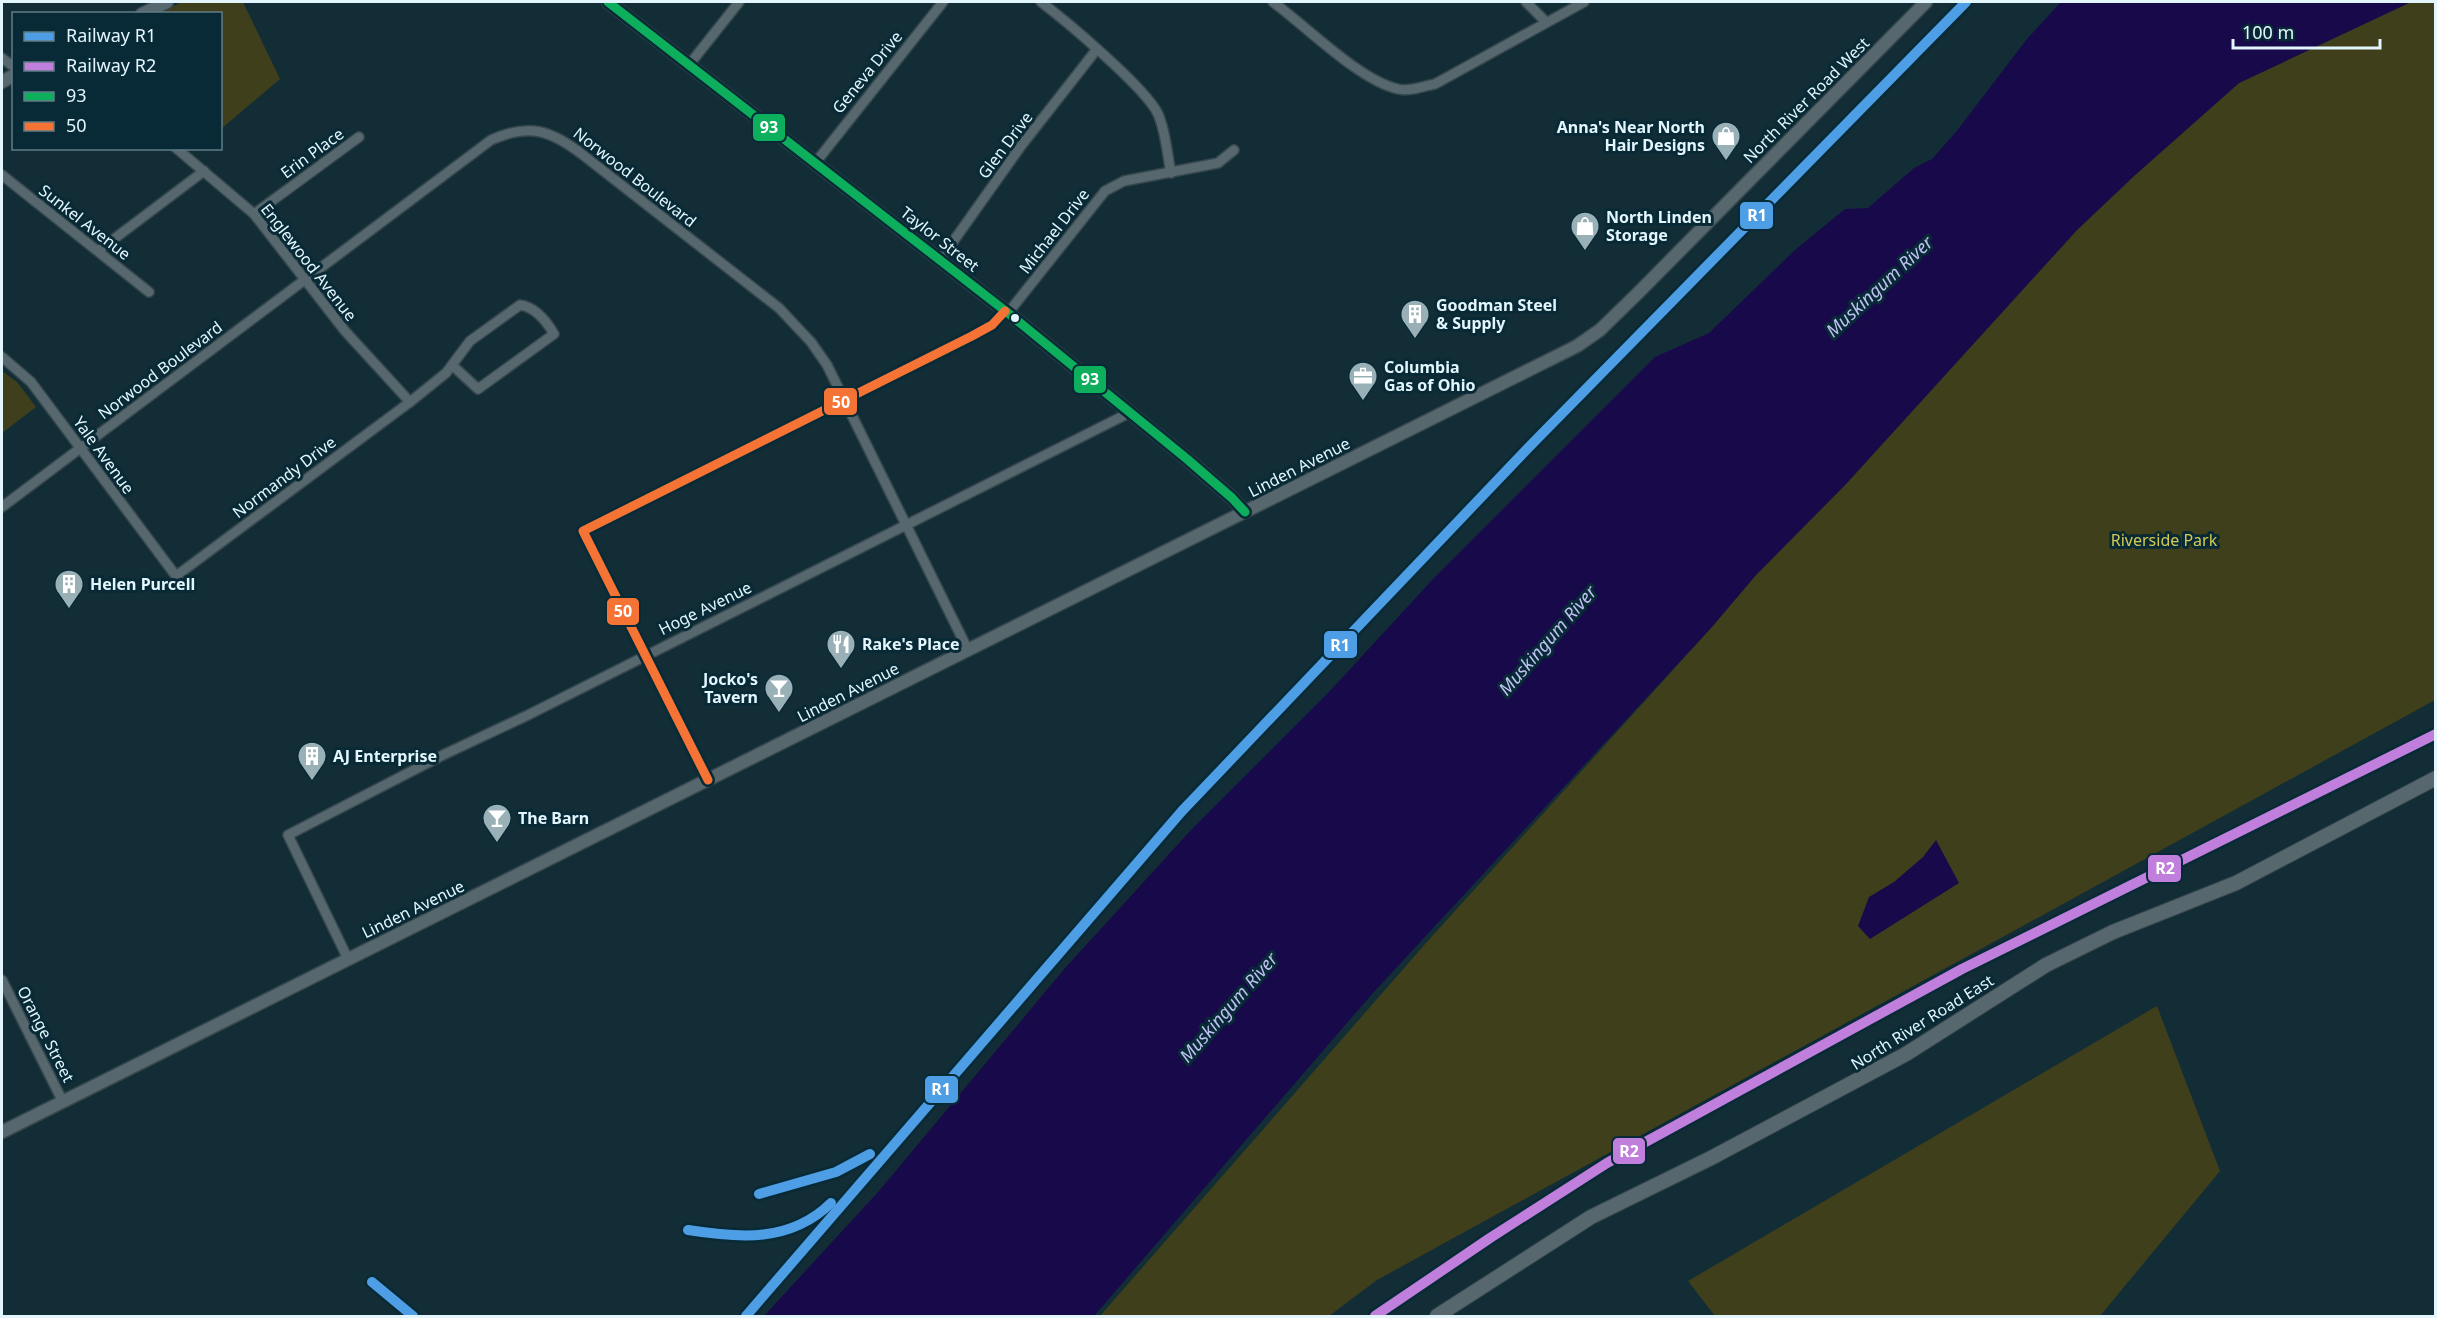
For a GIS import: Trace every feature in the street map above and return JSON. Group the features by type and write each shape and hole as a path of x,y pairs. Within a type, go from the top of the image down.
{"main road":[{"name":"North River Road East","path":"1437,1317 1572,1228 1906,1054 2008,988 2062,957 2113,932 2236,883 2436,777"}],"street":[{"path":"146,12 167,2"},
{"name":"Taylor Street","path":"608,2 816,162 1131,412 1232,498 1245,512"},
{"path":"689,65 739,2"},
{"name":"Geneva Drive","path":"816,162 943,2"},
{"path":"1041,2 1097,49 1155,109 1165,138 1171,173"},
{"path":"1273,2 1368,76 1400,90 1435,84 1545,21 1584,2"},
{"path":"1526,2 1545,21"},
{"name":"North River Road West","path":"1709,220 1926,2"},
{"name":"Glen Drive","path":"940,260 1021,146 1097,49"},
{"name":"Norwood Boulevard","path":"2,507 491,140 520,130 535,130 562,139 785,313 827,364 968,650"},
{"name":"Erin Place","path":"254,214 359,137"},
{"name":"Englewood Avenue","path":"178,150 254,214 345,331 410,402"},
{"name":"Michael Drive","path":"644,655 583,531 846,401 992,325 1006,312 1105,191 1124,181 1218,163 1234,150"},
{"path":"98,251 204,171"},
{"name":"Sunkel Avenue","path":"2,175 149,292"},
{"name":"Linden Avenue","path":"2,1132 1588,339 1709,220"},
{"name":"Normandy Drive","path":"176,576 446,374 452,365 470,341 520,305 528,306 548,324 554,334 478,389 452,365"},
{"name":"Yale Avenue","path":"2,357 31,382 176,576"},
{"name":"Hoge Avenue","path":"348,959 288,836 1131,412"},
{"path":"644,655 708,780"},
{"name":"Orange Street","path":"2,980 63,1102"}],"green space":[{"path":"182,2 243,2 280,79 222,128 222,12 161,12"},
{"name":"Riverside Park","path":"2411,2 2435,2 2435,700 1377,1280 1329,1316 1100,1316 1426,943 1711,628 1756,575 1846,484 2077,230 2239,83"},
{"path":"2,371 17,382 36,407 2,433"},
{"path":"2157,1006 2220,1171 2100,1316 1715,1316 1688,1281"}],"water":[{"name":"Muskingum River","path":"2061,2 2411,2 2239,83 2077,230 1846,484 1756,575 1711,628 1372,994 1094,1316 764,1316 879,1191 1066,967 1192,829 1329,692 1433,579 1655,357 1709,333 1795,250 1845,209 1868,208 1914,168 1932,159 1956,132 2027,39"},
{"path":"1936,840 1959,883 1870,939 1858,926 1869,897 1894,882 1923,857"}],"rail line":[{"name":"R1","path":"746,1316 1182,811 1529,447 1966,2"},
{"name":"R2","path":"1375,1316 1490,1238 1607,1163 1962,969 2436,734"},
{"name":"R1","path":"759,1194 836,1172 870,1154"},
{"name":"R1","path":"688,1230 745,1236 781,1231 799,1225 831,1203"},
{"name":"R1","path":"372,1282 413,1316"}],"transit line":[{"name":"93","path":"608,2 1008,313 1187,459 1245,512"},
{"name":"50","path":"708,780 583,531 972,336 992,325 1005,311"}],"place":[{"name":"Anna's Near North Hair Designs","path":"1726,162"},
{"name":"North Linden Storage","path":"1585,252"},
{"name":"Goodman Steel & Supply","path":"1415,340"},
{"name":"Columbia Gas of Ohio","path":"1363,402"},
{"name":"Helen Purcell","path":"69,610"},
{"name":"Rake's Place","path":"841,670"},
{"name":"Jocko's Tavern","path":"779,714"},
{"name":"AJ Enterprise","path":"312,782"},
{"name":"The Barn","path":"497,844"}]}
